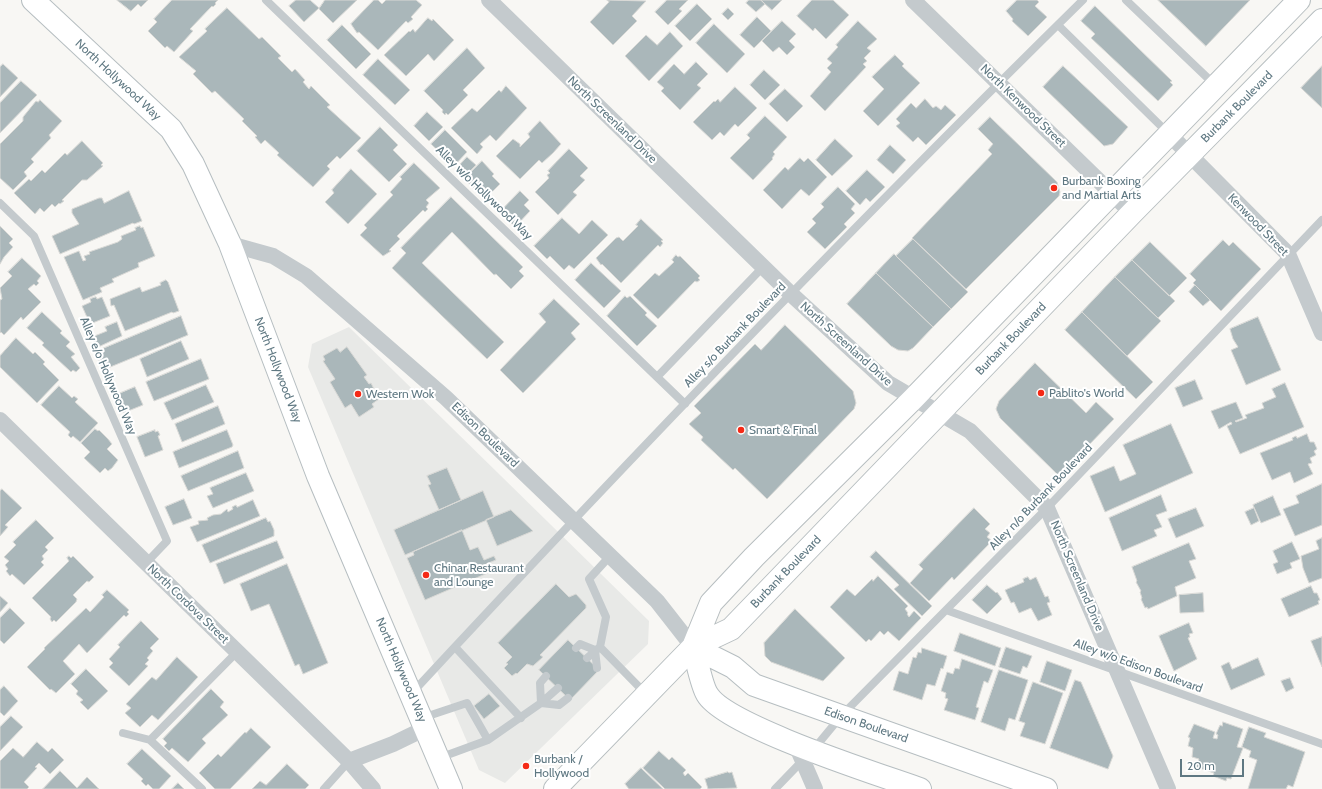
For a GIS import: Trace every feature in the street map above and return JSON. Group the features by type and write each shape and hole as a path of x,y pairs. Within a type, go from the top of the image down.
{"main road":[{"name":"North Hollywood Way","path":"33,0 171,129 193,164 230,244 318,476 412,694 450,789"},
{"name":"Burbank Boulevard","path":"693,647 711,603 754,557 914,398 1299,0"},
{"name":"Burbank Boulevard","path":"555,789 693,647 731,629 1132,213 1322,20"},
{"name":"Edison Boulevard","path":"693,647 733,667 754,685 842,715 1046,789"},
{"name":"Edison Boulevard","path":"693,647 707,695 728,713 804,752 920,789"}],"street":[{"name":"North Screenland Drive","path":"489,0 791,294 880,376 970,431 1047,508 1168,789"},
{"name":"North Kenwood Street","path":"913,0 1132,213"},
{"name":"Kenwood Street","path":"1169,134 1288,254 1322,333"},
{"name":"Edison Boulevard","path":"230,244 273,256 306,276 446,398 667,611 693,647"},
{"name":"North Cordova Street","path":"0,420 349,761 373,789"},
{"path":"349,761 393,744 424,723"},
{"path":"804,752 815,789"}],"lane":[{"name":"Alley w/o Hollywood Way","path":"266,0 685,404"},
{"name":"Alley s/o Burbank Boulevard","path":"412,694 573,520 791,294 998,83 1084,0"},
{"path":"1126,0 1216,85"},
{"path":"1058,25 1169,134"},
{"name":"Alley e/o Hollywood Way","path":"0,203 34,236 167,541 146,563"},
{"name":"Alley n/o Burbank Boulevard","path":"775,789 804,752 1047,508 1322,220"},
{"path":"657,377 763,267"},
{"path":"597,668 598,649 606,617 589,579 610,556"},
{"name":"Alley w/o Edison Boulevard","path":"946,610 1119,673 1322,744"},
{"path":"576,648 580,644 598,649 647,695"},
{"path":"455,647 520,718"},
{"path":"587,658 598,649"},
{"path":"150,740 237,652"},
{"path":"541,703 540,683 546,676"},
{"path":"438,759 488,740 541,703 558,688"},
{"path":"541,703 559,705 568,698"},
{"path":"424,723 467,703 488,740"},
{"path":"122,733 150,740 202,789"},
{"path":"324,789 349,761"}],"shaded area":[{"path":"349,327 649,621 648,644 505,783 479,770 308,367 312,344"}],"building":[{"path":"117,0 148,0 141,7 138,4 131,11"},
{"path":"172,0 218,0 215,3 216,4 213,7 212,6 190,29 193,31 174,52 167,46 165,48 148,31 157,22 154,19"},
{"path":"296,0 310,0 319,8 304,22 289,6"},
{"path":"325,0 357,0 333,23 319,9"},
{"path":"374,0 378,0 382,4 386,0 416,0 422,5 411,17 413,19 408,23 406,21 378,50 359,32 357,33 351,24"},
{"path":"607,0 646,1 632,16 637,21 613,45 590,22 609,2"},
{"path":"667,0 688,0 679,9 682,11 668,25 655,12"},
{"path":"749,0 761,0 765,4 756,12 746,3"},
{"path":"761,0 782,0 772,10"},
{"path":"812,0 833,0 849,15 826,39 815,28 813,31 797,16"},
{"path":"1017,0 1037,0 1039,2 1035,6 1047,17 1028,36 1012,21 1013,19 1006,11"},
{"path":"1158,0 1250,0 1206,46"},
{"path":"697,4 712,19 690,41 675,26"},
{"path":"1095,6 1172,81 1170,82 1173,85 1158,101 1091,38 1095,34 1081,21"},
{"path":"227,8 259,39 262,37 281,56 278,58 292,72 295,69 305,80 303,82 309,89 311,86 330,105 327,107 361,138 340,159 337,156 327,166 330,169 313,187 277,155 279,153 265,140 261,144 255,137 257,136 242,121 244,119 215,91 212,93 193,74 196,71 179,57 207,31 205,29"},
{"path":"728,8 734,14 728,20 722,14"},
{"path":"757,17 771,31 754,48 740,35"},
{"path":"428,18 432,21 433,19 454,40 434,61 428,54 406,76 384,55 409,31 410,32 413,29 415,32"},
{"path":"782,21 796,34 789,41 795,47 787,55 779,47 773,52 762,41"},
{"path":"858,21 877,39 867,48 871,51 864,58 867,61 863,64 866,67 825,111 810,96 831,72 827,68 832,63 827,59 838,47 836,45"},
{"path":"714,24 745,54 727,73 696,43"},
{"path":"342,25 371,54 356,69 327,40"},
{"path":"670,32 683,46 649,81 625,56 646,35 657,45"},
{"path":"467,48 485,68 463,90 468,95 448,115 446,113 445,115 442,112 443,110 424,91"},
{"path":"895,55 904,64 902,66 920,83 878,126 863,111 884,89 872,77"},
{"path":"378,59 410,90 395,105 363,75"},
{"path":"696,62 708,74 697,85 701,88 680,110 661,91 664,88 657,82 674,64 684,74"},
{"path":"3,64 18,78 0,97 0,67"},
{"path":"1063,66 1128,127 1113,144 1104,146 1043,87"},
{"path":"1322,66 1322,108 1301,88"},
{"path":"764,70 780,85 765,100 750,85"},
{"path":"21,81 37,95 0,133 0,103"},
{"path":"506,86 527,108 496,141 490,135 480,144 483,147 477,154 451,128 472,108 477,112 499,90 501,92"},
{"path":"735,87 757,108 738,127 735,124 724,136 720,132 712,140 693,122 714,101 715,102 718,99 720,102"},
{"path":"785,89 803,106 787,122 769,104"},
{"path":"925,99 933,108 936,106 941,110 945,105 956,115 926,145 918,137 913,142 896,126 900,123 896,119 911,103 916,108"},
{"path":"40,100 62,121 49,135 51,138 31,159 34,162 24,172 27,176 13,190 0,178 0,144 23,121 23,117 36,101 38,102"},
{"path":"427,112 443,127 429,141 414,126"},
{"path":"765,116 787,137 773,152 775,154 772,158 773,159 753,180 730,158 750,138 747,135"},
{"path":"990,117 1057,182 1060,192 1059,196 966,289 912,238 992,154 988,150 993,144 978,129"},
{"path":"540,121 561,144 542,163 539,160 520,179 496,156 513,139 520,144 520,147 530,137 528,134"},
{"path":"380,127 398,145 393,150 407,164 389,182 357,151"},
{"path":"445,130 467,152 454,166 431,144"},
{"path":"835,139 853,156 832,176 816,160"},
{"path":"82,141 103,163 101,165 103,166 87,180 82,180 62,200 64,201 60,204 59,203 55,207 52,204 44,212 40,208 35,214 14,193 29,179 31,181 42,170 45,173 65,153 67,155"},
{"path":"890,145 906,160 893,174 877,160"},
{"path":"569,149 588,168 580,176 585,180 573,192 577,195 558,215 535,192 549,178 547,175 550,173 548,171"},
{"path":"467,157 476,165 465,176 457,168"},
{"path":"800,158 804,162 808,158 827,177 809,196 801,189 782,209 763,190 785,167 788,170"},
{"path":"482,161 494,174 492,176 500,184 485,199 464,179"},
{"path":"414,163 440,188 426,200 429,203 426,207 428,209 425,212 423,210 397,236 400,239 389,250 391,251 383,256 360,235 367,228 364,225 393,195 390,192 402,179 400,177"},
{"path":"351,169 377,194 348,224 325,202 334,193 332,190"},
{"path":"867,170 885,187 870,202 866,198 860,205 846,191"},
{"path":"838,187 855,204 851,209 855,213 844,224 847,227 825,249 807,232 816,223 812,219 824,207 821,204"},
{"path":"129,191 142,221 133,223 60,254 52,236 79,224 72,213 72,209 99,198 102,198 104,203"},
{"path":"520,191 529,200 524,205 530,211 515,227 500,212"},
{"path":"451,197 523,267 519,271 524,276 511,289 496,274 494,275 452,232 422,263 504,342 487,359 392,268 406,253 401,248"},
{"path":"562,218 579,234 592,220 608,235 574,269 569,265 564,270 550,256 547,259 534,246"},
{"path":"641,219 663,240 661,241 663,243 660,247 658,245 621,283 602,264 601,265 596,258 616,238 619,237 623,241 638,226 636,225"},
{"path":"0,226 13,239 9,243 13,247 0,264"},
{"path":"140,226 141,228 143,227 155,256 138,263 139,267 112,279 114,282 100,288 102,292 83,300 64,257 79,251 83,261 86,260 84,256 90,254 89,252 118,242 122,239 121,236 136,230 135,228"},
{"path":"913,239 968,292 951,309 896,256"},
{"path":"1223,240 1229,246 1233,242 1261,269 1221,311 1193,283 1196,280 1190,274"},
{"path":"1150,242 1187,278 1169,296 1132,260"},
{"path":"894,254 951,309 933,327 876,273"},
{"path":"676,255 678,257 680,256 700,276 698,278 700,280 697,282 695,281 658,319 633,295 655,273 659,276 674,262 672,260"},
{"path":"22,258 41,276 37,281 39,283 36,286 34,284 28,289 41,302 23,320 21,317 4,335 1,332 0,333 0,300 2,299 0,288 12,276 8,272"},
{"path":"1132,260 1175,301 1158,318 1115,277"},
{"path":"591,263 621,291 604,308 575,280"},
{"path":"876,273 933,327 913,348 908,351 898,350 891,346 847,304"},
{"path":"1115,277 1161,321 1127,356 1082,312"},
{"path":"166,280 179,311 172,312 125,331 114,305 111,306 110,299 140,287 142,292 161,285 160,283"},
{"path":"1195,285 1210,300 1203,306 1189,292"},
{"path":"625,296 627,298 630,296 647,313 645,315 657,326 637,346 607,316"},
{"path":"96,297 97,299 102,297 110,316 90,324 82,306 91,302 90,299"},
{"path":"554,299 580,324 571,333 576,339 523,393 500,370 546,322 539,314"},
{"path":"42,312 62,331 60,333 70,342 66,346 75,354 71,357 80,368 76,372 73,370 71,372 42,345 44,343 27,328"},
{"path":"1082,312 1153,382 1136,399 1065,330"},
{"path":"181,316 188,335 103,370 95,352"},
{"path":"1258,317 1281,370 1246,385 1231,350 1238,347 1233,339 1230,329"},
{"path":"117,322 122,336 96,348 92,337 107,331 105,327"},
{"path":"785,325 853,391 856,403 854,409 767,499 735,468 733,470 701,440 703,437 689,424 701,413 694,406 755,344 761,350"},
{"path":"16,338 33,354 35,352 45,362 43,364 59,380 37,403 0,367 0,356"},
{"path":"181,341 189,359 147,377 140,359"},
{"path":"347,347 367,375 364,377 369,384 371,383 379,399 372,404 374,407 359,417 351,404 345,408 330,382 335,379 323,361 325,360 323,356 337,348 340,352"},
{"path":"201,359 209,379 154,401 146,382"},
{"path":"1035,363 1086,413 1096,402 1114,419 1059,476 1000,418 996,409 999,401"},
{"path":"1195,380 1203,399 1183,407 1175,388"},
{"path":"1285,383 1304,427 1240,454 1227,426 1232,424 1231,422 1219,429 1211,411 1236,402 1243,418 1235,421 1236,422 1247,418 1245,415 1264,408 1262,403 1276,397 1272,389"},
{"path":"206,385 214,402 172,420 164,403"},
{"path":"59,386 72,398 74,396 78,399 75,402 98,423 80,442 73,436 71,438 68,435 70,432 41,405"},
{"path":"135,387 143,405 123,413 116,395"},
{"path":"218,406 225,424 182,442 175,424"},
{"path":"1171,424 1193,473 1105,512 1090,476 1114,466 1120,481 1136,474 1123,445"},
{"path":"95,429 98,431 99,430 112,444 107,449 118,460 108,471 105,468 100,473 84,458 90,452 81,443"},
{"path":"155,430 155,432 158,431 160,435 158,436 163,450 145,457 137,437"},
{"path":"227,430 233,445 232,447 179,468 173,452"},
{"path":"1307,434 1310,442 1314,442 1317,449 1314,451 1316,455 1310,458 1312,463 1308,464 1313,474 1294,483 1290,472 1272,480 1260,453 1293,440 1292,438 1296,436 1297,438"},
{"path":"238,451 244,468 188,491 181,476"},
{"path":"447,468 461,500 439,510 428,485 431,484 427,476"},
{"path":"246,473 254,491 213,508 207,496 213,494 210,488"},
{"path":"1322,484 1322,525 1295,536 1283,509 1299,503 1296,496"},
{"path":"2,489 22,508 5,525 8,527 0,536 0,491"},
{"path":"483,491 494,517 405,555 394,530"},
{"path":"1161,495 1167,511 1156,515 1162,527 1154,530 1157,536 1122,551 1109,518"},
{"path":"1273,496 1281,515 1261,523 1253,505"},
{"path":"184,499 192,518 173,525 165,507"},
{"path":"253,500 260,516 197,542 190,527 199,524 198,521 208,520 207,518 213,515 221,514 227,509 228,512 236,505 237,507"},
{"path":"974,508 990,524 985,529 990,533 987,537 992,541 954,580 952,577 929,601 910,583 923,569 919,565"},
{"path":"1196,508 1204,526 1176,538 1168,519"},
{"path":"1254,508 1259,521 1251,525 1245,512"},
{"path":"511,510 533,531 497,546 486,520"},
{"path":"266,518 268,522 270,521 274,530 274,536 210,563 202,545"},
{"path":"36,520 54,538 45,547 48,550 42,556 44,559 41,562 44,565 24,585 12,574 10,576 6,571 8,569 5,565 9,561 4,557 16,545 13,542"},
{"path":"462,530 470,550 478,547 484,560 494,556 496,560 486,564 490,572 425,600 407,558 414,555 413,552"},
{"path":"1322,538 1322,578 1309,583 1303,568 1301,556 1319,549 1316,541"},
{"path":"277,541 284,558 224,584 216,564"},
{"path":"1292,542 1300,559 1290,563 1292,568 1277,574 1273,564 1278,562 1273,551"},
{"path":"1189,543 1196,559 1189,561 1196,578 1175,587 1177,596 1148,609 1147,607 1145,608 1141,599 1141,591 1136,582 1137,581 1132,567"},
{"path":"876,551 932,606 922,616 894,589 899,585 870,557"},
{"path":"69,556 71,558 73,556 94,577 89,582 87,581 73,595 77,599 76,602 56,622 54,620 52,622 50,619 51,617 32,598 69,561 67,558"},
{"path":"287,564 328,663 303,674 299,664 295,666 269,604 251,611 240,584"},
{"path":"878,576 908,606 905,609 909,617 914,611 921,618 899,641 888,631 884,635 880,631 871,641 869,639 866,642 830,607 847,589 855,596 872,579 873,581"},
{"path":"1028,577 1030,580 1036,577 1045,597 1048,596 1050,602 1047,603 1052,615 1038,621 1031,608 1019,613 1014,602 1011,603 1005,590 1024,582 1023,579"},
{"path":"556,584 569,597 576,594 586,605 586,608 540,655 543,657 533,666 527,664 517,674 516,673 512,676 504,668 508,664 506,663 512,657 498,643"},
{"path":"987,585 996,593 997,592 1002,599 987,614 972,600"},
{"path":"1311,586 1314,593 1317,593 1320,600 1318,601 1319,604 1289,617 1281,599"},
{"path":"107,590 129,610 127,612 129,614 126,617 124,615 87,653 79,644 63,661 75,674 56,693 51,689 50,690 27,667 45,649 44,648 86,608 90,612 104,597 102,595"},
{"path":"1203,593 1204,612 1180,613 1179,595"},
{"path":"0,596 8,603 0,612"},
{"path":"10,608 25,623 4,644 0,640 0,618"},
{"path":"795,609 845,658 823,681 771,662 765,656 764,643"},
{"path":"141,621 159,639 150,648 153,651 147,658 149,660 145,664 148,666 129,686 109,667 113,663 109,659 120,647 118,645"},
{"path":"1189,623 1193,633 1189,634 1190,637 1188,638 1197,659 1174,671 1159,636"},
{"path":"960,633 1001,648 995,666 954,651"},
{"path":"1322,637 1322,667 1311,641"},
{"path":"568,640 599,670 570,700 539,670"},
{"path":"1006,647 1032,656 1027,668 1023,666 1020,674 999,667"},
{"path":"922,648 947,656 935,686 927,684 922,700 893,690 899,671 908,674 913,657 916,658 918,652 921,653"},
{"path":"177,657 198,677 158,720 152,715 140,727 125,713 131,708 126,704 152,677 156,680"},
{"path":"1258,658 1265,675 1231,690 1221,666 1229,662 1232,669"},
{"path":"962,659 993,670 988,683 984,681 976,707 979,708 975,720 944,710 948,699 945,698 946,693 941,691 947,672 953,674 955,668 959,669"},
{"path":"1047,661 1072,670 1065,691 1040,682"},
{"path":"86,669 108,691 88,710 80,702 83,700 76,694 78,691 71,684"},
{"path":"999,670 1028,680 1015,720 1009,718 1005,731 981,722"},
{"path":"1290,678 1294,688 1286,692 1281,681"},
{"path":"1075,680 1081,682 1113,756 1108,769 1050,748"},
{"path":"1033,682 1063,693 1045,744 1020,736 1025,723 1019,721"},
{"path":"4,686 18,701 4,716 0,712 0,690"},
{"path":"211,689 224,702 220,707 228,715 202,739 206,743 188,762 172,748 169,751 164,746 167,743 163,739"},
{"path":"489,694 500,706 484,719 474,706"},
{"path":"11,716 23,727 0,751 0,727"},
{"path":"1223,722 1243,729 1237,747 1243,748 1231,779 1227,778 1226,781 1213,776 1214,773 1196,767 1199,759 1192,757 1193,748 1188,746 1190,738 1188,737 1194,724 1215,732 1213,738 1217,739 1218,735 1216,734"},
{"path":"1249,727 1266,733 1264,737 1305,752 1293,787 1288,785 1286,789 1248,789 1257,760 1249,757 1251,751 1242,747"},
{"path":"251,728 271,747 230,789 215,789 199,773 218,754 221,757 245,732 246,733"},
{"path":"37,742 48,752 52,748 64,760 50,774 39,763 35,767 37,768 24,782 29,787 27,789 0,789 0,761 13,748 23,757"},
{"path":"142,749 171,776 159,789 153,789 148,784 146,786 141,781 143,779 127,764"},
{"path":"659,751 669,760 672,757 686,770 683,773 685,776 688,773 702,787 700,789 665,789 643,768"},
{"path":"287,764 309,785 305,789 252,789 260,781 266,785"},
{"path":"641,768 663,789 629,789 625,784"},
{"path":"60,771 77,788 87,777 99,789 43,789"},
{"path":"732,772 737,788 708,789 705,779"},
{"path":"178,783 184,789 172,789"}],"place":[{"name":"Burbank Boxing and Martial Arts","path":"1054,188"},
{"name":"Pablito's World","path":"1041,393"},
{"name":"Western Wok","path":"358,394"},
{"name":"Smart & Final","path":"741,430"},
{"name":"Chinar Restaurant and Lounge","path":"426,575"},
{"name":"Burbank / Hollywood","path":"526,766"}]}
